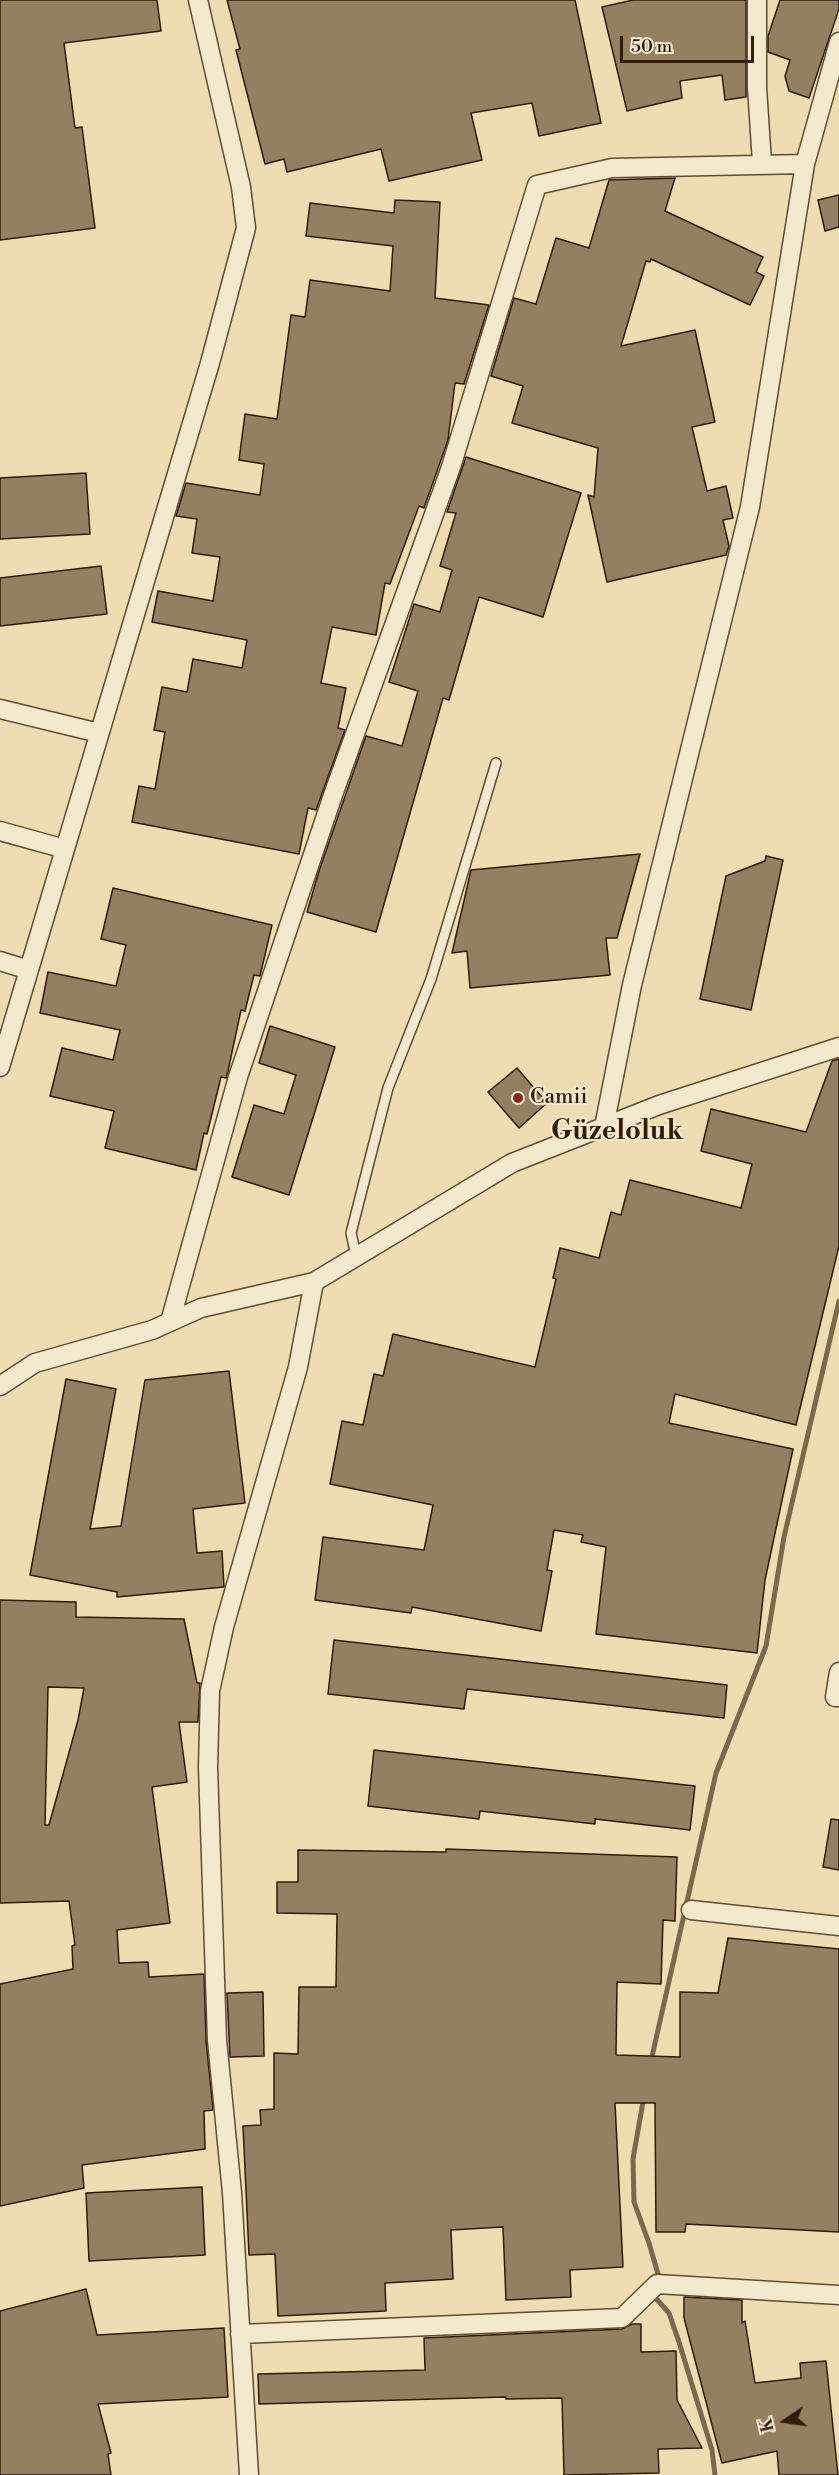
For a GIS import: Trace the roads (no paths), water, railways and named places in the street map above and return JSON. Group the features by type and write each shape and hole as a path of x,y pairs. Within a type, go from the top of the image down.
{"street":[{"path":"0,1067 210,363 246,228 241,187 198,0"},
{"path":"757,0 757,87 762,163"},
{"path":"604,1127 632,985 750,507 805,164 839,42"},
{"path":"170,1322 238,1077 336,784 451,467 537,185 612,168 762,163 805,164"},
{"path":"0,709 99,733"},
{"path":"0,831 64,849"},
{"path":"0,961 29,970"},
{"path":"0,1386 35,1363 152,1330 201,1308 314,1282 512,1163 659,1105 839,1047"},
{"path":"249,2475 232,2193 217,2040 208,1767 210,1691 224,1627 298,1367 314,1282"},
{"path":"839,1672 835,1697 839,1697"},
{"path":"691,1910 839,1926"},
{"path":"240,2334 622,2318 657,2284 839,2295"}],"lane":[{"path":"356,1256 351,1233 388,1088 432,979 496,763"}],"waterway":[{"path":"651,2061 716,1773 766,1646 784,1537 839,1301"},
{"path":"644,2096 633,2159 634,2202 658,2274 655,2280"},
{"path":"652,2294 669,2313 712,2450 715,2475"}],"place":[{"name":"Camii","path":"518,1098"}],"district":[{"name":"Güzeloluk","path":"617,1133"}]}
